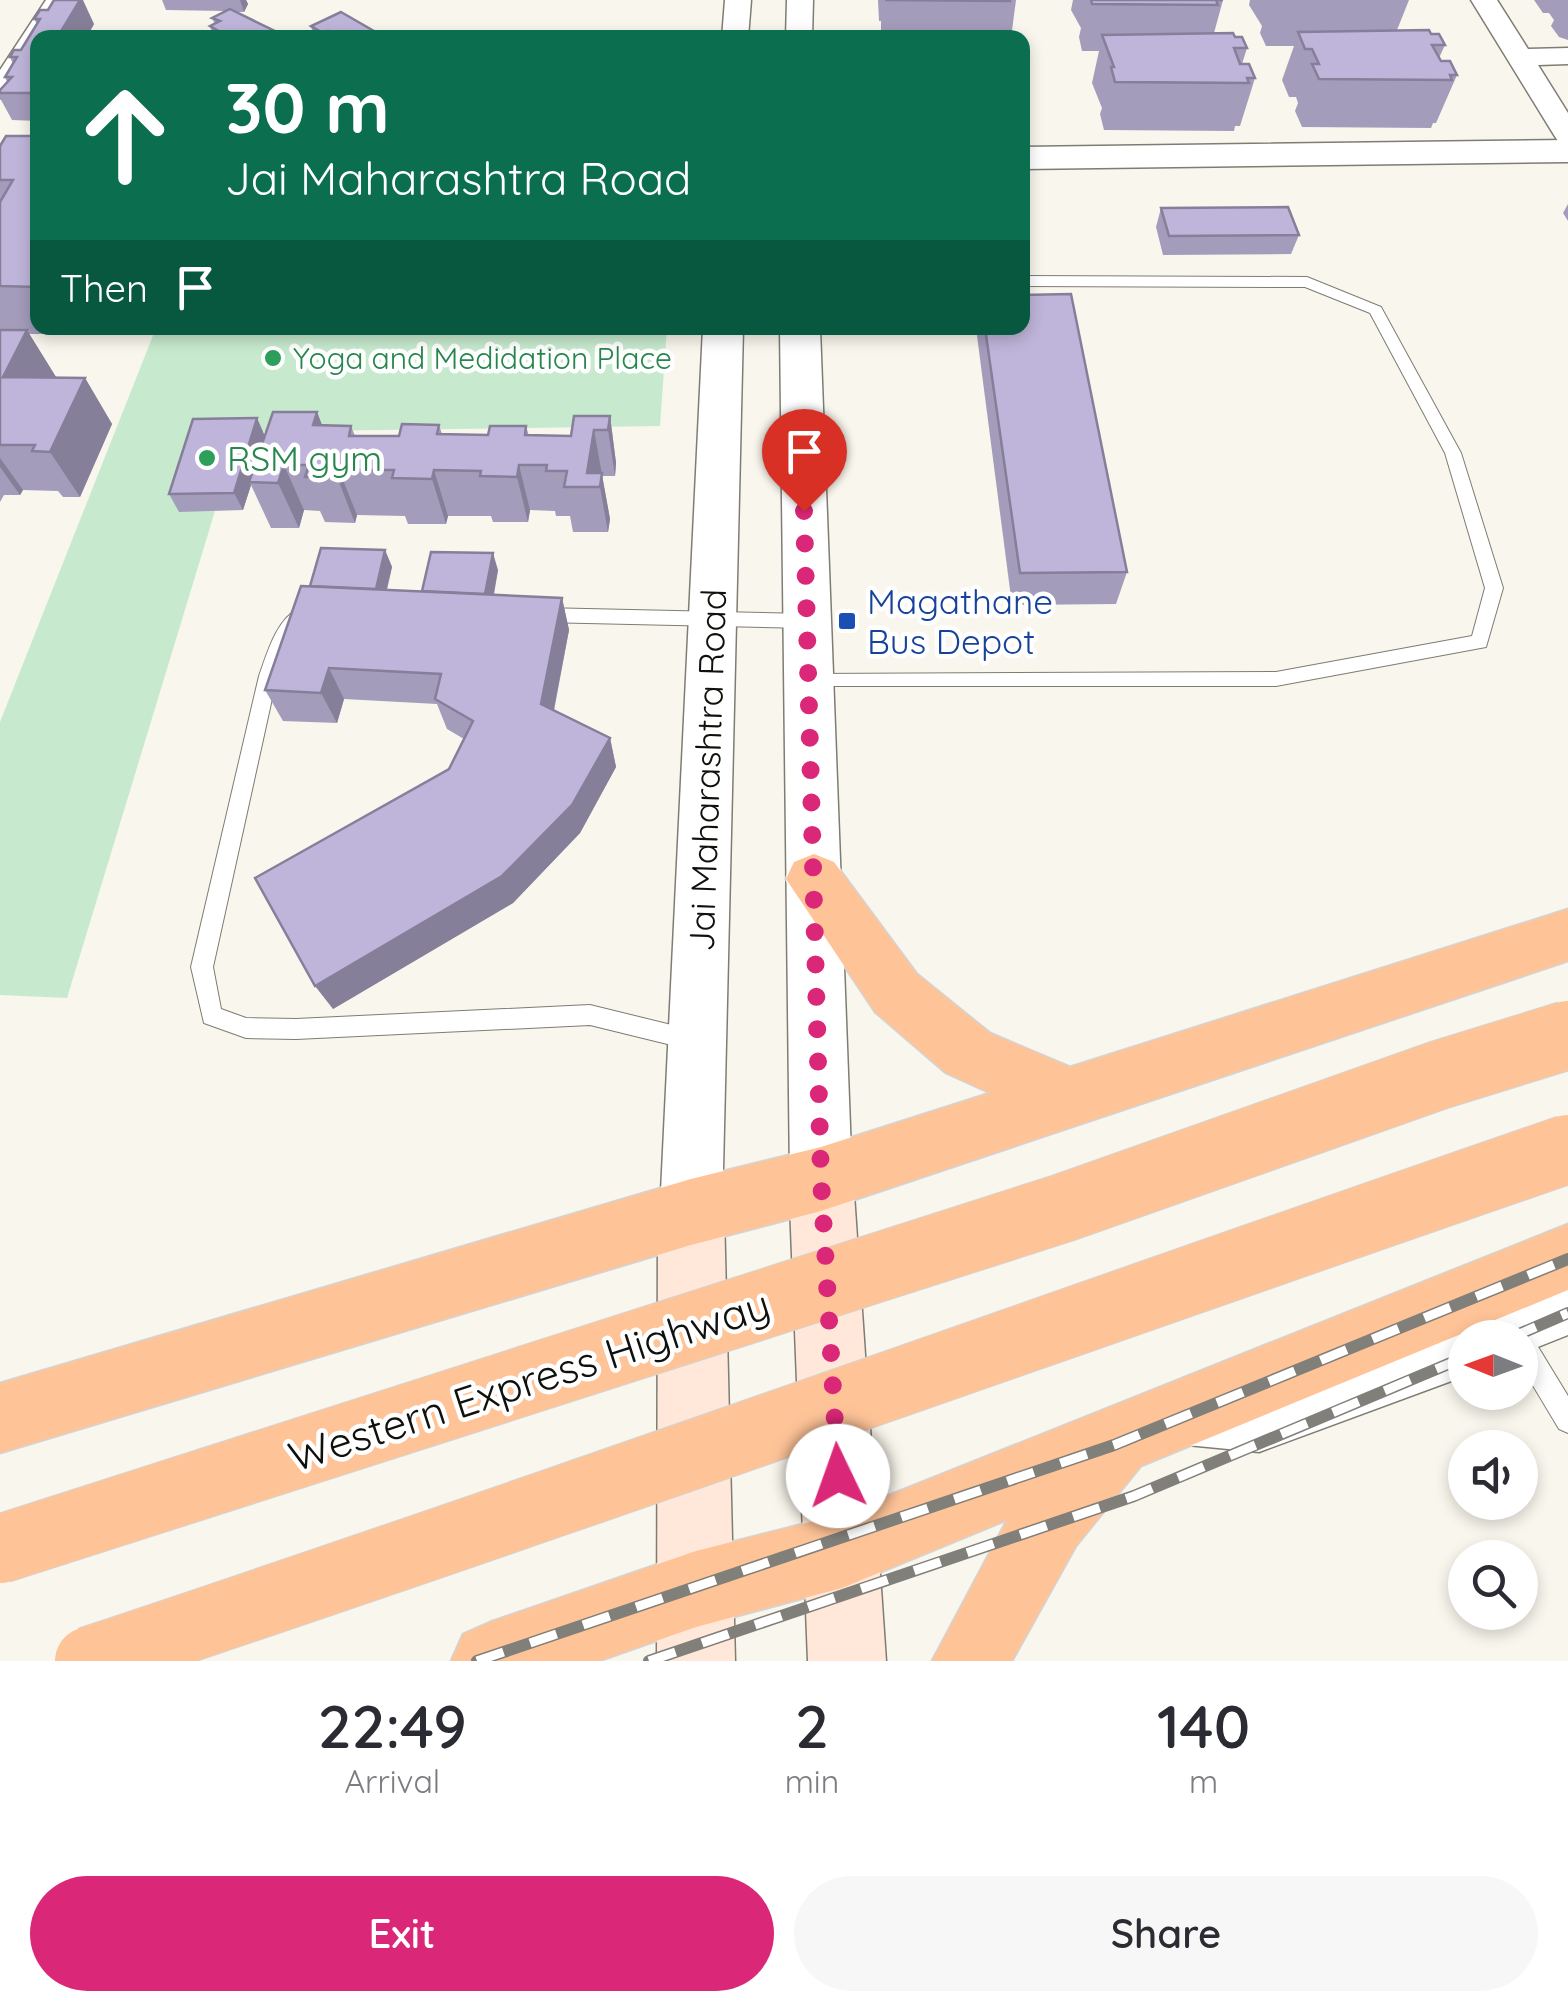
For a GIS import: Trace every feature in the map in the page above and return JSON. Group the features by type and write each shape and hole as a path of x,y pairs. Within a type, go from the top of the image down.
{"highway":[{"path":"814,879 896,993 968,1052 1070,1098"},
{"path":"0,1418 691,1212 821,1179 1568,935"},
{"name":"Western Express Highway","path":"0,1549 1063,1208 1439,1075 1568,1035"},
{"path":"89,1661 534,1513 1024,1337 1568,1149"},
{"path":"1511,1320 1568,1257"},
{"path":"490,1661 696,1625 842,1550 1155,1424 1448,1342"},
{"path":"971,1661 1034,1540 1087,1470 1155,1424"}],"main road":[{"path":"821,1179 847,1661"},
{"path":"691,1212 696,1625"}],"street":[{"path":"39,30 59,0"},
{"path":"736,30 738,0"},
{"path":"799,30 800,0"},
{"path":"1484,0 1568,136"},
{"path":"0,90 30,44"},
{"path":"1520,57 1568,56"},
{"path":"1030,158 1568,151"},
{"name":"Jai Maharashtra Road","path":"691,1212 723,335"},
{"path":"800,335 821,1179"}],"lane":[{"path":"809,682 1276,678 1480,642 1494,588 1453,454 1376,310 1306,282 1030,281"},
{"path":"327,613 296,617 281,641 268,676 202,967 212,1016 246,1028 296,1029 590,1015 698,1042"},
{"path":"524,615 808,621"},
{"path":"1538,1373 1568,1420"}],"green space":[{"path":"153,335 666,335 660,426 239,432 67,998 0,995 0,722"}],"building":[{"path":"54,0 80,0 62,30 33,30 40,10 48,10"},
{"path":"1091,0 1216,0 1218,5 1092,4"},
{"path":"230,9 273,30 217,30 210,26 220,21 212,18"},
{"path":"341,12 372,30 318,30 311,26"},
{"path":"1429,30 1439,34 1445,45 1432,45 1441,61 1450,61 1457,75 1450,75 1452,80 1319,79 1312,64 1319,64 1312,49 1305,49 1298,32"},
{"path":"1233,33 1242,37 1247,48 1234,48 1240,64 1249,64 1255,78 1247,78 1249,83 1115,82 1114,67 1102,35"},
{"path":"30,35 30,93 0,93 12,77 5,77 17,57 10,57 14,50 21,50"},
{"path":"6,136 30,136 30,287 0,286 0,202 13,180 0,180 0,146"},
{"path":"1288,207 1299,235 1169,236 1161,208"},
{"path":"1071,294 1127,572 1020,573 986,335 1030,335 1030,295"},
{"path":"0,330 27,330 3,377 85,378 50,452 32,451 35,445 0,445"},
{"path":"273,412 317,412 313,425 351,426 349,436 399,436 402,424 439,425 437,434 488,435 490,426 526,426 525,435 571,436 574,416 610,416 608,430 594,430 587,473 602,473 600,487 564,487 567,471 546,471 547,465 519,465 517,477 434,470 432,479 392,478 394,470 339,470 337,477 305,477 309,465 284,465 278,483 249,482"},
{"path":"257,418 234,493 169,494 193,419"},
{"path":"321,548 385,550 376,589 310,586"},
{"path":"431,552 493,553 485,594 422,591"},
{"path":"301,586 562,598 541,704 610,738 572,805 502,876 315,986 255,878 449,769 473,721 435,699 441,674 329,668 321,693 265,690"}],"railway":[{"path":"477,1661 1114,1445 1568,1259"},
{"path":"1538,1326 1568,1313"},
{"path":"649,1661 1134,1496 1448,1364"}],"place":[{"name":"Yoga and Medidation Place","path":"273,358"},
{"name":"RSM gym","path":"207,458"},
{"name":"Magathane Bus Depot","path":"847,621"}],"route":[{"path":"804,511 821,1179 838,1476"}]}
